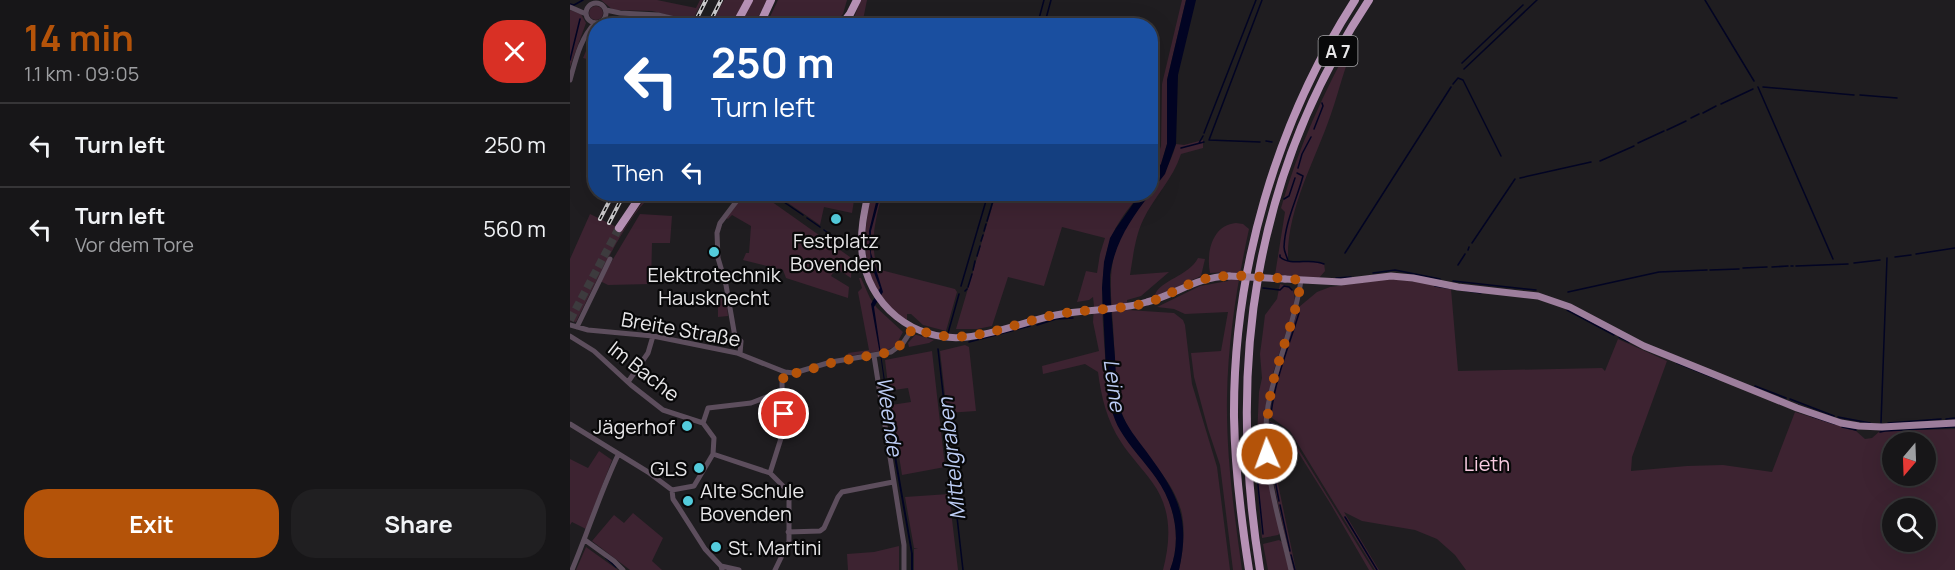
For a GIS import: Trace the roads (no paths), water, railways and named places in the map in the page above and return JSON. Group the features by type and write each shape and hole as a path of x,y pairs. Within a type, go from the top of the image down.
{"highway":[{"path":"739,18 749,0"},
{"path":"763,18 771,0"},
{"path":"850,0 850,14"},
{"path":"847,18 857,0"},
{"name":"A 7","path":"1249,570 1238,480 1234,416 1239,329 1248,265 1267,192 1292,120 1321,60 1355,0"},
{"name":"A 7","path":"1260,570 1251,501 1246,406 1249,335 1259,268 1277,196 1302,124 1330,65 1369,0"},
{"path":"632,201 620,226 637,201"}],"main road":[{"path":"867,201 861,236 865,270 872,286 882,303 893,315 913,328 936,336 967,338 1049,316 1132,306 1198,281 1229,276 1341,282 1391,276 1458,287 1538,296 1564,304 1644,346 1832,420 1875,427 1955,423"}],"street":[{"path":"572,8 590,9 599,2 606,13"},
{"path":"606,13 658,15 668,18"},
{"path":"604,18 606,13"},
{"path":"570,80 588,24"},
{"path":"737,201 720,223 717,233 720,265 735,337 741,340 740,354"},
{"path":"577,327 610,259"},
{"path":"1291,570 1269,472 1266,429 1273,384 1296,311 1301,280"},
{"name":"Breite Straße","path":"570,325 588,330 652,336 740,354 785,372"},
{"path":"770,473 783,432 782,383 785,372 798,373 831,362 895,351 913,328"},
{"name":"Im Bache","path":"570,336 594,351 628,382 666,411 703,423"},
{"path":"628,382 648,353 652,336"},
{"path":"875,355 904,544 904,570"},
{"path":"570,424 648,472 672,490 692,488 713,454 715,441 703,423 708,408 752,403 769,396 782,394"},
{"path":"713,454 770,473 789,492 789,541 775,570"},
{"path":"572,570 600,495 618,455"},
{"path":"788,532 820,531 824,528 840,494 893,482"},
{"path":"672,490 673,499 705,549 722,568 739,570"},
{"path":"585,540 623,570"}],"water":[{"path":"1186,0 1196,0 1178,75 1176,144 1165,174 1158,183 1158,168 1167,144 1167,80"},
{"name":"Weende","path":"876,201 879,201 871,231 871,253 883,292 874,307 913,554 913,570 911,570 911,553 871,304 880,288 871,265 869,231"},
{"name":"Leine","path":"1135,201 1145,201 1125,232 1112,263 1110,275 1117,392 1119,406 1126,423 1166,480 1179,506 1183,535 1179,570 1170,570 1176,547 1176,535 1175,522 1168,499 1163,488 1120,430 1107,391 1102,288 1104,262 1110,238"}],"waterway":[{"path":"570,4 574,5 583,0"},
{"path":"1039,18 1044,0"},
{"path":"1046,18 1051,0"},
{"path":"1204,133 1256,0"},
{"path":"1260,142 1209,140 1262,0"},
{"path":"1464,69 1537,0"},
{"path":"1705,0 1754,81"},
{"path":"1462,63 1523,5"},
{"path":"570,60 580,19"},
{"path":"1453,84 1458,78 1463,80 1501,156"},
{"path":"1345,253 1451,87"},
{"path":"1758,87 1833,259"},
{"path":"1763,87 1854,95"},
{"path":"1721,104 1753,89"},
{"path":"1860,95 1897,98"},
{"path":"1314,129 1323,106 1322,103"},
{"path":"1703,113 1716,106"},
{"path":"1691,118 1699,114"},
{"path":"1667,130 1686,121"},
{"path":"1638,143 1664,131"},
{"path":"1199,143 1203,136"},
{"path":"1298,168 1311,137"},
{"path":"1266,141 1272,142"},
{"path":"1181,148 1204,142"},
{"path":"1600,161 1634,146"},
{"path":"1520,178 1591,162"},
{"path":"1288,261 1284,249 1285,238 1303,176 1297,173"},
{"path":"1284,199 1289,196 1295,178"},
{"path":"1472,243 1515,179"},
{"path":"782,201 803,215"},
{"path":"961,286 986,201"},
{"path":"987,221 993,201"},
{"path":"807,218 820,227"},
{"path":"984,231 986,224"},
{"path":"824,230 837,239"},
{"path":"981,241 983,235"},
{"path":"841,242 848,247"},
{"path":"977,256 980,246"},
{"path":"1916,254 1955,248"},
{"path":"1458,265 1465,254"},
{"path":"1280,255 1285,260 1313,261 1324,264"},
{"path":"1895,257 1911,255"},
{"path":"1881,423 1887,258"},
{"path":"1854,263 1880,260"},
{"path":"973,270 975,261"},
{"path":"1796,266 1848,264"},
{"path":"1772,267 1788,266"},
{"path":"1743,268 1767,267"},
{"path":"1710,270 1739,269"},
{"path":"1373,273 1395,270 1440,279"},
{"path":"1568,292 1659,272 1707,270"},
{"path":"968,287 972,274"},
{"path":"1336,278 1351,277"},
{"path":"1453,281 1536,290"},
{"path":"1263,288 1280,290 1284,286 1292,290"},
{"path":"1435,286 1481,293"},
{"path":"948,333 959,294"},
{"path":"1567,310 1614,335"},
{"path":"1271,414 1279,375 1299,313"},
{"path":"1037,325 1056,319 1073,318"},
{"path":"969,342 1030,326"},
{"path":"1619,337 1629,342"},
{"name":"Mittelgraben","path":"938,349 963,570"},
{"path":"1677,363 1717,379"},
{"path":"1755,386 1786,398"},
{"path":"1790,399 1834,416"},
{"path":"1811,416 1835,424"},
{"path":"1838,417 1870,423"},
{"path":"1946,419 1955,418"},
{"path":"1888,423 1941,419"},
{"path":"1279,501 1272,464 1270,423 1284,429"},
{"path":"1842,427 1856,430"},
{"path":"1880,432 1955,427"},
{"path":"1255,456 1263,534"},
{"path":"1280,505 1290,551"},
{"path":"1345,517 1377,570"},
{"path":"1291,555 1295,570"},
{"path":"606,558 616,567"}],"tunnel":[{"path":"570,320 619,228"}],"railway":[{"path":"697,18 706,0"},
{"path":"712,18 721,0"},
{"path":"600,219 609,201"},
{"path":"609,223 620,201"}],"place":[{"name":"Festplatz Bovenden","path":"836,219"},
{"name":"Elektrotechnik Hausknecht","path":"714,252"},
{"name":"Jägerhof","path":"687,426"},
{"name":"GLS","path":"699,468"},
{"name":"Alte Schule Bovenden","path":"688,501"},
{"name":"St. Martini","path":"716,547"}],"park label":[{"name":"Lieth","path":"1487,463"}]}
